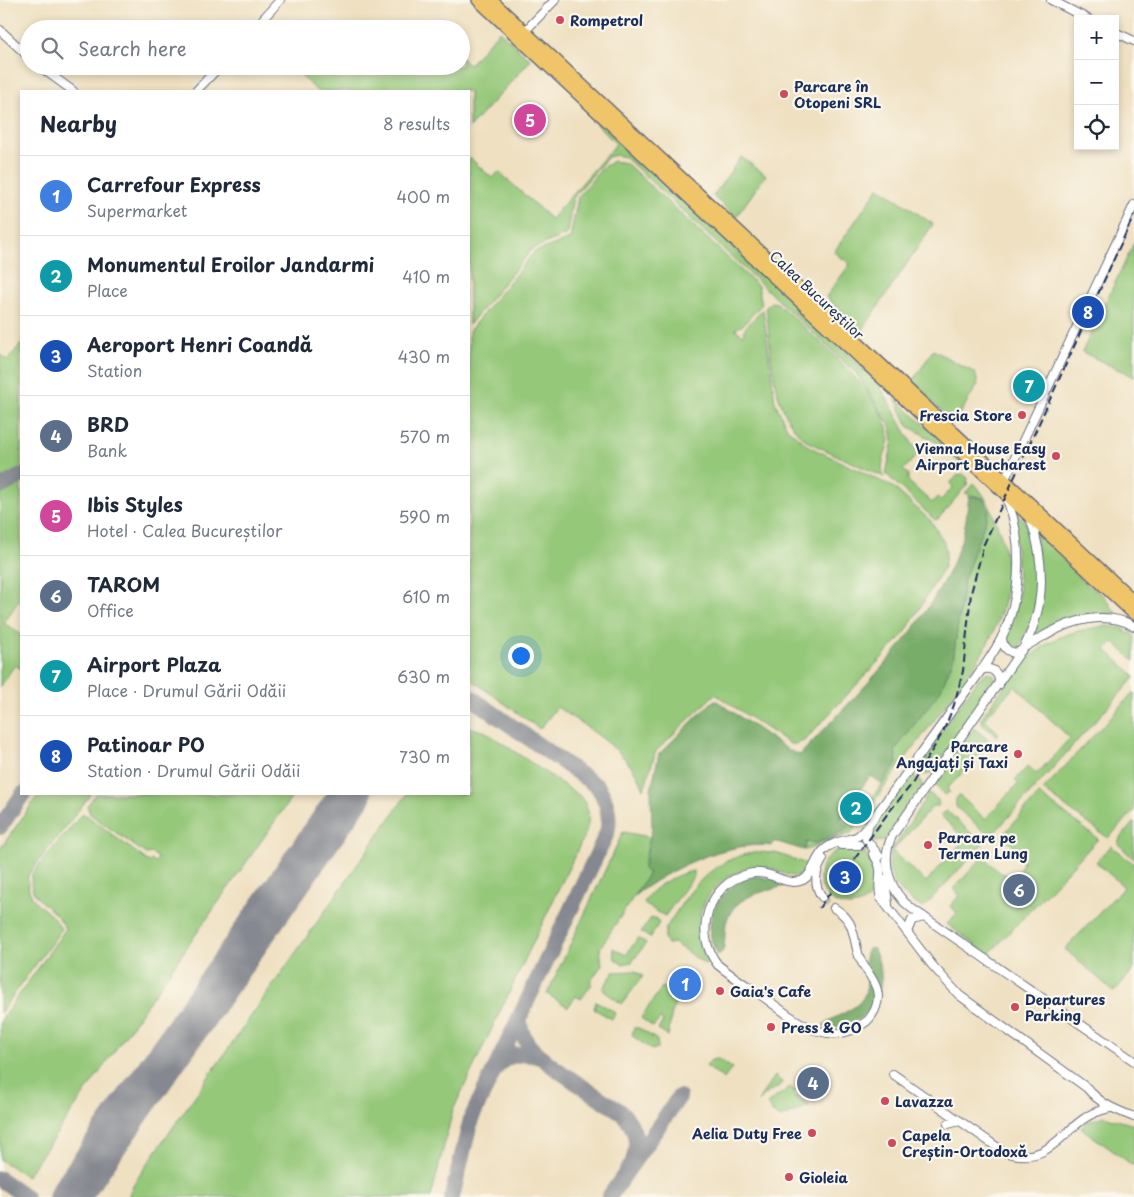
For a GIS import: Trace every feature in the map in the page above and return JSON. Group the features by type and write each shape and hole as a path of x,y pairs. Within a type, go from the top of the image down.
{"highway":[{"name":"Calea Bucureștilor","path":"478,0 1128,598 1134,614"},
{"name":"Calea Bucureștilor","path":"491,0 1004,484 1028,514 1128,598"},
{"path":"1128,598 1134,619"}],"street":[{"path":"262,20 280,0"},
{"path":"525,32 555,0"},
{"path":"1051,0 1080,15"},
{"path":"0,30 20,49"},
{"path":"1119,34 1134,41"},
{"path":"51,75 72,90"},
{"path":"197,90 211,75"},
{"path":"834,908 851,922 859,957 875,985 878,995 876,1008 870,1018 859,1026 845,1031 822,1032 807,1028 724,969 714,960 708,948 705,922 715,897 732,880 746,874 759,872 770,873 788,881 803,880 810,874 823,851 836,843 858,837 870,824 981,670 1002,637 1015,595 1017,573 1014,530 1004,484 1134,205"},
{"path":"1028,514 1038,547 1042,579 1037,614 1031,633 1017,659 903,820 887,849 894,892 924,917 1134,1061"},
{"path":"1002,637 1003,646 1008,651 1015,653 1066,624 1101,618 1116,619 1134,626"},
{"path":"1017,659 1049,633"},
{"path":"981,670 987,668 994,671 999,677 999,684"},
{"path":"870,824 865,834 866,840 884,865 888,906"},
{"path":"822,897 816,886 816,876 824,856 838,846 859,845"},
{"path":"873,854 881,870 880,895 932,965 959,995 1087,1088 1095,1098 1110,1108 1134,1117"},
{"path":"907,932 912,920 924,917"},
{"path":"893,1074 1004,1152 1025,1155 1051,1148 1084,1118 1110,1108"},
{"path":"948,1124 960,1121"}],"green space":[{"path":"499,31 531,60 470,127 470,90 316,90 301,76 470,75 470,64"},
{"path":"589,116 597,120 877,381 918,454 903,470 908,474 908,481 932,503 937,497 941,500 953,487 950,483 958,475 963,474 968,478 967,485 938,519 935,520 886,474 893,440 891,427 856,373 625,157 616,155 608,157 575,195 572,202 567,234 532,249 470,324 470,158 492,178 499,172 551,219 616,144"},
{"path":"741,157 766,175 736,217 713,196"},
{"path":"613,161 626,163 758,286 762,304 743,325 735,329 743,335 745,328 763,309 775,402 787,428 808,446 893,487 931,521 944,542 946,554 944,567 905,633 804,741 790,744 715,694 656,751 644,789 637,775 618,752 595,733 557,707 540,729 470,679 470,330 534,252 570,239 578,197 602,168"},
{"path":"879,187 933,224 862,331 826,297 850,264 834,252"},
{"path":"1134,243 1134,377 1082,352"},
{"path":"771,302 777,303 840,361 881,412 889,435 882,465 884,477 810,443 797,431 787,417 780,400 772,362 766,307"},
{"path":"20,345 20,474 0,484 0,354 7,360"},
{"path":"933,350 975,373 978,384 958,417 946,415 912,383"},
{"path":"895,398 963,461 959,462 936,442 908,426"},
{"path":"20,480 20,599 4,623 20,634 20,668 15,665 0,687 0,490"},
{"path":"974,483 987,500 1000,533 1006,562 1006,588 1001,614 991,638 978,661 850,834 804,850 806,842 817,843 842,834 839,821 845,812 856,820 897,763 895,750 940,690 953,660 964,580 989,510 983,498 965,493"},
{"path":"969,496 982,498 989,510 964,580 953,660 940,691 895,750 897,763 882,784 870,776 839,820 848,828 817,843 806,842 804,850 774,841 772,846 737,847 718,852 681,867 634,896 649,873 643,869 652,828 651,789 659,754 713,701 717,701 788,750 800,755 892,656 932,601 948,572 961,541"},
{"path":"1013,508 1025,522 1032,539 1037,557 1038,576 1037,595 1027,631 1019,647 1011,650 1004,640 1014,618 1019,591"},
{"path":"1035,528 1061,553 1082,581 1104,596 1117,615 1093,614 1071,618 1033,635 1041,604"},
{"path":"1108,626 1121,628 1134,635 1134,661 1114,642 1106,650 1134,675 1134,678 995,832 985,832 956,807 956,799 959,795 985,819 1019,783 1015,780 1028,766 1037,774 1070,738 1015,686 984,719 999,733 996,736 983,725 981,718 1020,667 1047,644 1063,636"},
{"path":"988,672 994,675 995,682 932,773 924,775 921,772 921,760 979,678"},
{"path":"1134,692 1134,811 1108,838 1043,790"},
{"path":"470,727 486,732 580,796 588,810 589,819 585,834 453,1110 431,1197 128,1197 134,1183 406,795 470,795"},
{"path":"974,728 991,742 947,789 950,792 944,795 935,785"},
{"path":"911,775 921,781 923,788 884,841 875,842 870,838 869,830"},
{"path":"929,793 938,800 939,805 937,807 934,805 892,851 926,882 965,839 940,815 947,811 983,844 923,908 896,885 890,869 890,860 892,850"},
{"path":"1039,794 1098,839 988,955 947,924 957,913 950,906 960,895 953,889 983,857 1001,873 1011,875 1018,872 1023,860 1018,851 1002,836"},
{"path":"38,795 90,795 28,875 30,894 52,917 61,930 0,1013 0,849"},
{"path":"95,795 293,795 27,1176 0,1160 0,1022 65,930 62,922 34,892 31,884 32,874 81,815 86,815 149,862 151,860 155,863 158,858 152,853 146,854 90,814 87,806"},
{"path":"1134,822 1134,859 1118,844 1120,838"},
{"path":"623,832 650,837 643,869 649,873 600,948 602,965 590,982 592,984 581,999 576,996 568,1007 547,994"},
{"path":"1111,846 1134,864 1134,969 1114,992 1065,949 1124,887 1096,862"},
{"path":"849,848 860,850 873,861 878,877 876,888 865,901 849,906 838,904 825,893 820,877 822,866 833,853"},
{"path":"755,852 776,853 807,864 808,869 802,875 796,876 773,869 752,868 732,875 715,888 703,906 699,920 699,935 702,949 708,962 705,964 674,943 667,944 664,938 666,928 683,901 702,879 725,862"},
{"path":"694,871 694,876 665,916 644,904 651,892 664,882"},
{"path":"756,876 781,881 784,886 758,893 735,906 726,923 723,951 718,955 712,942 710,929 716,905 732,887 743,880"},
{"path":"651,918 656,918 659,923 650,938 641,932"},
{"path":"638,938 646,943 632,962 622,964 615,959 613,948 626,955"},
{"path":"869,948 874,949 881,972 876,1000 863,1016 854,1022 834,1028 824,1027 824,1024 853,1008 861,1001 865,994 867,980 865,959"},
{"path":"635,971 643,976 622,1004 604,991 603,988 614,972"},
{"path":"662,987 675,996 677,1001 672,1011 668,1036 658,1030 663,1021 660,1019 653,1027 641,1018"},
{"path":"596,1001 613,1011 615,1014 612,1019 594,1009"},
{"path":"634,1028 639,1028 657,1040 658,1048 652,1050 634,1037 632,1034"},
{"path":"718,1059 732,1068 724,1079 706,1066 711,1060"},
{"path":"775,1076 783,1083 764,1096 759,1102 760,1097"},
{"path":"790,1087 796,1091 793,1095 809,1106 781,1118 774,1114 767,1104"},
{"path":"1104,1116 1134,1125 1134,1166 1081,1128 1087,1122"}],"taxiway":[{"path":"0,487 20,477"},
{"path":"452,1197 471,1119 607,833 609,821 606,804 598,787 470,697"},
{"path":"0,827 22,795"},
{"path":"521,1014 520,1025 522,1033 535,1052 558,1070 621,1112 626,1118 633,1130 636,1142 632,1164"},
{"path":"496,1068 511,1056 524,1054 543,1058"},
{"path":"609,1197 679,1097"},
{"path":"0,1179 26,1197"},
{"path":"69,1197 79,1183"}],"runway":[{"path":"69,1197 350,795"}],"tunnel":[{"path":"859,845 873,854"},
{"path":"822,897 834,908"}],"railway":[{"path":"819,908 888,813 912,784 943,732 954,705 963,671 971,593 984,544 1134,215"}],"place":[{"name":"Rompetrol","path":"560,20"},
{"name":"Parcare în Otopeni SRL","path":"784,94"},
{"name":"Ibis Styles","path":"530,120"},
{"name":"Patinoar PO","path":"1088,312"},
{"name":"Airport Plaza","path":"1029,386"},
{"name":"Frescia Store","path":"1022,415"},
{"name":"Vienna House Easy Airport Bucharest","path":"1056,456"},
{"name":"Parcare Angajați și Taxi","path":"1018,754"},
{"name":"Monumentul Eroilor Jandarmi","path":"856,808"},
{"name":"Parcare pe Termen Lung","path":"928,845"},
{"name":"Aeroport Henri Coandă","path":"845,877"},
{"name":"TAROM","path":"1019,890"},
{"name":"Carrefour Express","path":"685,984"},
{"name":"Gaia's Cafe","path":"720,991"},
{"name":"Departures Parking","path":"1015,1007"},
{"name":"Press & GO","path":"771,1027"},
{"name":"BRD","path":"813,1083"},
{"name":"Lavazza","path":"885,1101"},
{"name":"Aelia Duty Free","path":"812,1133"},
{"name":"Capela Creștin-Ortodoxă","path":"892,1143"},
{"name":"Gioleia","path":"789,1177"}]}
